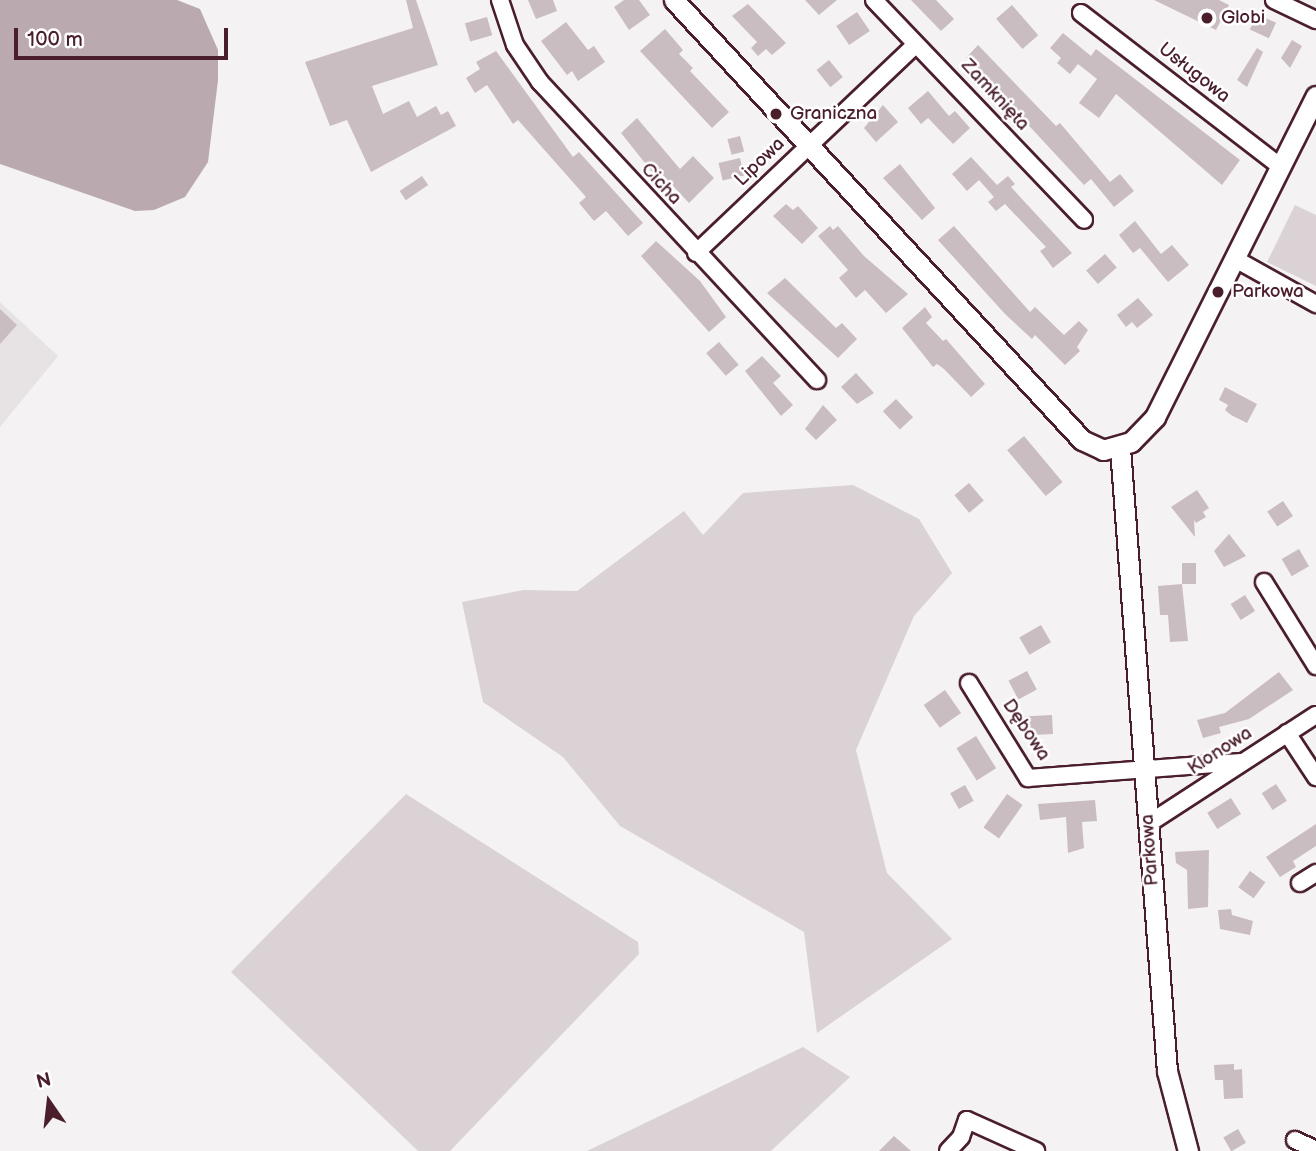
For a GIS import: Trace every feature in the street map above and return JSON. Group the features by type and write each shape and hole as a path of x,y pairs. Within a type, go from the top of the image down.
{"street":[{"name":"Cicha","path":"500,0 515,45 540,82 696,253 817,380"},
{"path":"674,0 806,147 1082,440 1103,450 1120,448 1140,435 1155,417 1316,96"},
{"name":"Zamknięta","path":"874,0 1084,220"},
{"path":"1274,0 1316,20"},
{"name":"Usługowa","path":"1081,13 1281,167"},
{"name":"Lipowa","path":"696,253 915,45"},
{"path":"1235,259 1316,304"},
{"name":"Parkowa","path":"1120,448 1167,1071 1188,1151"},
{"path":"1264,582 1316,666"},
{"name":"Dębowa","path":"969,683 1028,778 1145,769"},
{"name":"Klonowa","path":"1149,824 1316,715"},
{"path":"1287,733 1316,777"},
{"path":"1145,769 1241,762"},
{"path":"1300,883 1316,873"},
{"path":"948,1151 967,1120 1036,1151"},
{"path":"1295,1140 1316,1150"}],"shaded area":[{"path":"0,0 177,0 200,9 218,50 218,80 208,162 185,197 154,210 135,211 0,164"},
{"path":"1295,205 1316,215 1316,286 1267,262"},
{"path":"0,302 58,356 0,427"},
{"path":"853,485 919,519 952,573 914,616 856,750 887,873 952,939 817,1033 804,932 620,826 563,757 483,702 462,602 524,590 577,591 684,511 703,535 743,493"},
{"path":"406,794 638,942 639,954 450,1151 418,1151 231,972"},
{"path":"803,1047 850,1077 771,1151 587,1151"}],"building":[{"path":"406,0 416,0 438,65 372,86 383,114 409,101 417,117 436,106 441,115 448,111 456,126 371,172 347,120 330,126 305,62 413,28"},
{"path":"528,0 553,0 557,11 536,19"},
{"path":"624,0 639,0 650,15 629,30 614,7"},
{"path":"805,0 837,0 819,15"},
{"path":"911,0 936,0 954,19 941,31"},
{"name":"Globi","path":"1154,0 1219,0 1229,5 1216,30"},
{"path":"748,4 786,43 772,55 766,49 758,56 751,48 757,42 732,16"},
{"path":"1012,5 1038,35 1022,49 996,19"},
{"path":"857,12 870,31 849,45 836,26"},
{"path":"1257,14 1276,23 1269,38 1250,29"},
{"path":"487,17 492,35 470,42 465,23"},
{"path":"566,22 588,50 594,46 605,62 578,81 572,71 567,75 541,41"},
{"path":"665,29 683,50 679,54 693,68 690,71 729,112 712,128 640,51"},
{"path":"1063,33 1091,56 1096,49 1240,160 1222,185 1116,94 1099,118 1079,103 1097,79 1078,64 1070,74 1057,63 1061,58 1050,48"},
{"path":"1292,40 1302,46 1290,68 1281,58"},
{"path":"978,45 1056,126 1060,123 1110,182 1120,174 1134,191 1114,207 1091,179 1084,185 966,58"},
{"path":"1257,48 1263,52 1247,87 1237,80"},
{"path":"496,51 573,157 579,152 643,223 628,236 606,211 594,221 579,203 586,197 518,120 513,124 487,85 475,93 466,78 480,69 476,62"},
{"path":"829,60 843,77 830,87 817,70"},
{"path":"928,91 949,116 955,111 970,128 953,144 928,118 921,124 908,108"},
{"path":"883,105 898,122 876,142 864,128"},
{"path":"637,118 680,169 693,156 714,178 689,203 662,174 657,178 621,133"},
{"path":"740,136 744,151 732,155 727,139"},
{"path":"971,157 997,185 1008,176 1015,184 1011,187 1072,253 1053,268 1040,251 1046,247 1005,204 996,211 988,202 994,197 979,180 967,191 952,174"},
{"path":"740,158 744,176 723,180 719,163"},
{"path":"900,164 935,208 922,220 883,178"},
{"path":"422,176 428,185 406,200 400,191"},
{"path":"786,204 793,210 798,206 818,228 802,244 773,216"},
{"path":"1135,221 1161,254 1172,245 1189,265 1168,282 1140,248 1133,253 1119,235"},
{"path":"830,226 833,230 838,226 864,256 908,294 886,313 865,290 856,298 839,278 848,270 818,236"},
{"path":"954,226 1030,312 1035,307 1064,335 1079,321 1088,330 1077,347 1080,351 1065,365 1035,335 1032,339 1005,314 938,240"},
{"path":"656,241 700,281 726,317 709,332 641,256"},
{"path":"1105,254 1117,268 1098,284 1086,270"},
{"path":"785,278 836,328 842,323 857,339 838,358 767,293"},
{"path":"1138,298 1153,315 1137,328 1132,322 1126,327 1117,315"},
{"path":"925,307 932,317 926,323 943,341 946,339 985,384 971,397 944,369 937,364 933,367 902,328"},
{"path":"0,309 17,325 0,344"},
{"path":"719,342 739,365 726,376 706,353"},
{"path":"762,356 781,376 773,383 793,405 781,416 745,371"},
{"path":"856,373 874,393 857,404 841,387"},
{"path":"1225,387 1257,404 1247,423 1225,410 1228,405 1219,400"},
{"path":"896,399 913,417 900,430 883,411"},
{"path":"823,405 837,420 816,440 805,429"},
{"path":"1024,436 1063,482 1046,496 1007,450"},
{"path":"969,483 984,501 969,513 954,495"},
{"path":"1197,490 1209,508 1203,512 1206,517 1196,523 1194,520 1195,537 1171,507"},
{"path":"1283,501 1293,516 1277,527 1267,512"},
{"path":"1229,534 1246,556 1224,567 1214,551"},
{"path":"1299,549 1309,566 1292,576 1282,559"},
{"path":"1182,563 1196,563 1196,584 1182,584"},
{"path":"1182,584 1188,641 1170,642 1168,615 1160,615 1158,586"},
{"path":"1245,595 1255,611 1241,620 1231,604"},
{"path":"1041,625 1051,642 1029,655 1019,638"},
{"path":"1027,671 1037,690 1018,699 1008,681"},
{"path":"1279,672 1293,690 1249,719 1219,727 1221,733 1203,738 1197,720 1225,713"},
{"path":"945,690 961,713 940,728 924,705"},
{"path":"1052,715 1053,734 1023,736 1022,717"},
{"path":"976,736 996,768 977,780 956,748"},
{"path":"1276,784 1287,801 1273,810 1262,793"},
{"path":"965,785 974,801 959,809 950,793"},
{"path":"1007,794 1023,805 999,838 983,828"},
{"path":"1231,798 1241,814 1217,829 1207,813"},
{"path":"1095,800 1097,821 1082,822 1084,848 1068,853 1066,817 1040,820 1038,804"},
{"path":"1316,824 1316,846 1293,861 1296,867 1280,877 1266,857"},
{"path":"1209,850 1208,907 1188,909 1187,870 1176,863 1175,852"},
{"path":"1250,871 1265,882 1254,898 1238,887"},
{"path":"1231,909 1232,915 1253,921 1250,935 1220,929 1218,910"},
{"path":"1234,1064 1234,1070 1242,1069 1243,1098 1224,1099 1223,1080 1215,1080 1214,1065"},
{"path":"1238,1129 1246,1143 1231,1151 1223,1138"},
{"path":"894,1136 911,1151 879,1151"}],"place":[{"name":"Globi","path":"1207,18"},
{"name":"Graniczna","path":"776,114"},
{"name":"Parkowa","path":"1218,292"}]}
